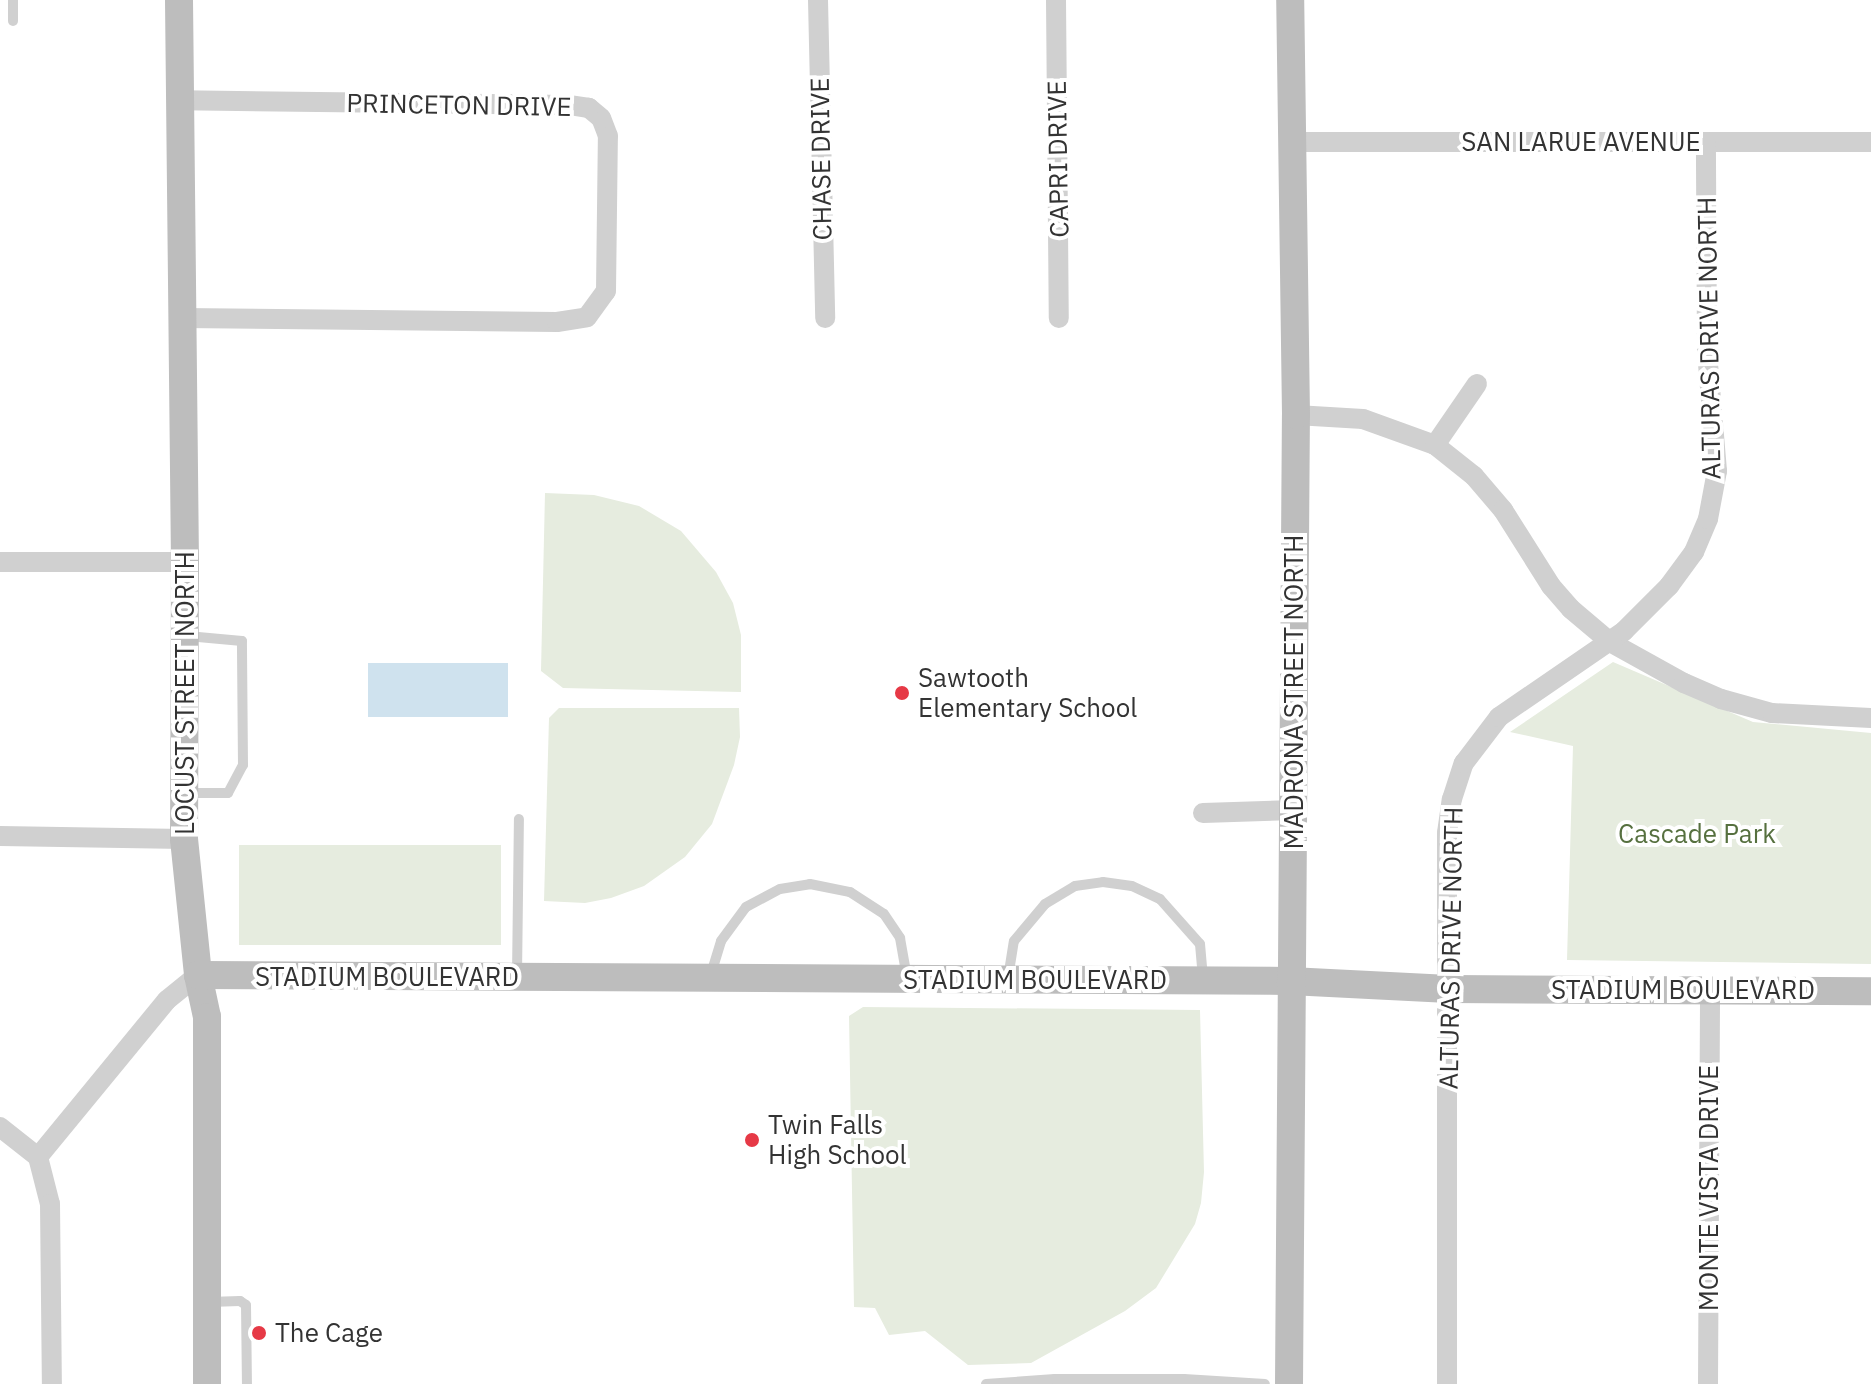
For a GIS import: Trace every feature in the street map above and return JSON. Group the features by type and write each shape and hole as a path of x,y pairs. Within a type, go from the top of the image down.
{"street":[{"name":"LOCUST STREET NORTH","path":"179,0 185,562 184,839 198,975 207,1017 207,1384"},
{"name":"CHASE DRIVE","path":"818,0 825,318"},
{"name":"CAPRI DRIVE","path":"1056,0 1059,318"},
{"name":"MADRONA STREET NORTH","path":"1289,1384 1296,415 1290,0"},
{"name":"PRINCETON DRIVE","path":"182,100 570,105 589,108 601,118 608,136 606,291 587,317 557,322 182,318"},
{"name":"SAN LARUE AVENUE","path":"1292,142 1871,142"},
{"name":"ALTURAS DRIVE NORTH","path":"1447,1384 1447,833 1452,799 1464,763 1499,717 1567,667 1610,642 1669,586 1694,552 1708,519 1717,471 1707,353 1706,142"},
{"path":"1435,445 1477,384"},
{"path":"1296,415 1363,419 1435,445 1474,476 1503,510 1551,586 1610,642 1684,683 1721,699 1772,713 1871,718"},
{"path":"0,562 185,562"},
{"path":"1203,813 1294,810"},
{"path":"0,836 184,839"},
{"path":"38,1157 167,1000 198,975"},
{"name":"STADIUM BOULEVARD","path":"198,975 1290,981 1449,989 1871,991"},
{"name":"MONTE VISTA DRIVE","path":"1708,1384 1710,991"},
{"path":"0,1127 38,1157 50,1204 52,1384"}],"lane":[{"path":"13,0 13,21"},
{"path":"185,636 242,641 243,765 228,793 186,793"},
{"path":"517,978 519,819"},
{"path":"1008,980 1014,941 1045,904 1075,886 1103,882 1132,886 1168,907 1200,944 1203,981"},
{"path":"710,979 721,941 746,907 780,889 810,884 850,892 884,914 900,938 908,979"},
{"path":"207,1302 240,1301 246,1305 247,1384"},
{"path":"986,1384 1055,1379 1184,1379 1265,1384"}],"green space":[{"path":"545,493 594,495 639,506 681,531 716,572 733,603 741,635 741,692 563,688 541,671"},
{"name":"Cascade Park","path":"1613,662 1753,722 1871,733 1871,964 1567,960 1573,746 1510,732"},
{"path":"559,708 739,708 740,737 734,765 712,824 685,857 644,886 585,903 544,901 549,718"},
{"path":"239,845 501,845 501,945 239,945"},
{"path":"863,1007 1200,1010 1204,1172 1201,1203 1195,1224 1156,1288 1125,1311 1031,1363 968,1365 925,1331 889,1335 875,1308 854,1307 849,1016"}],"water":[{"path":"368,663 508,663 508,717 368,717"}],"place":[{"name":"Sawtooth Elementary School","path":"902,693"},
{"name":"Twin Falls High School","path":"752,1140"},
{"name":"The Cage","path":"259,1333"}]}
